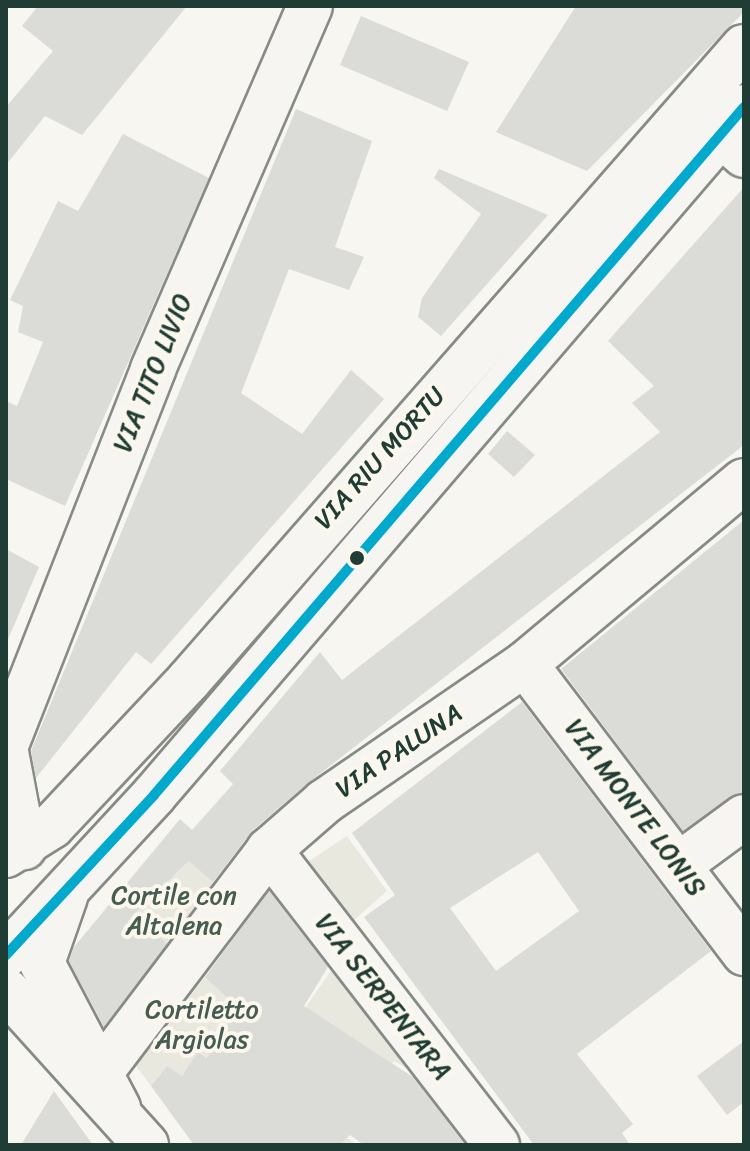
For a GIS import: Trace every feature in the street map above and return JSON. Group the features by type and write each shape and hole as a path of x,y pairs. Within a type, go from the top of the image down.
{"street":[{"name":"VIA TITO LIVIO","path":"6,745 153,369 310,6"},
{"name":"VIA RIU MORTU","path":"15,851 189,680 744,47"},
{"name":"VIA RIU MORTU","path":"6,955 65,897 737,132"},
{"name":"VIA PALUNA","path":"114,1107 269,850 324,802 525,664 744,481"},
{"name":"VIA MONTE LONIS","path":"525,664 680,864 744,953"},
{"path":"6,752 15,851"},
{"path":"680,864 744,817"},
{"name":"VIA SERPENTARA","path":"269,850 497,1145"},
{"path":"65,897 42,963 114,1107"},
{"path":"6,990 146,1145"},
{"path":"6,1020 114,1107"}],"shaded area":[{"path":"347,836 387,891 353,921 309,861"},
{"name":"Cortile con Altalena","path":"190,860 216,885 179,955 134,915 170,870 175,875"},
{"path":"336,963 429,1081 394,1061 343,1134 356,1145 339,1145 325,1130 273,1055"},
{"name":"Cortiletto Argiolas","path":"205,977 238,1008 237,1076 199,1052 182,1076 167,1066 151,1086 136,1066"}],"building":[{"path":"38,6 187,6 82,135 45,116 6,165 6,107 53,51 22,26"},
{"path":"576,6 744,6 744,12 587,171 496,132"},
{"path":"361,16 469,62 447,111 340,65"},
{"path":"296,109 372,141 335,247 364,257 349,290 289,269 241,393 302,434 351,370 384,399 151,664 136,652 36,778 31,751"},
{"path":"123,134 209,178 65,506 6,479 6,401 17,406 43,342 18,332 23,306 10,300 58,201 78,211"},
{"path":"439,169 548,215 441,336 418,317 422,298 481,214 434,178"},
{"path":"744,187 744,445 308,783 252,831 213,882 189,861 134,914 167,944 104,1027 69,961 74,947 180,819 192,830 233,784 220,771 320,652 342,680 660,432 632,403 654,386 608,341"},
{"path":"507,431 535,455 514,477 488,454"},
{"path":"744,520 744,792 683,831 561,669"},
{"path":"6,549 39,567 6,644"},
{"path":"522,702 711,951 577,1054 633,1124 622,1133 630,1145 534,1145 364,917 395,895 352,833","holes":["538,852 579,911 496,971 450,908"]},
{"path":"269,891 328,967 304,1006 413,1077 465,1145 364,1145 350,1135 339,1145 194,1145 151,1086 167,1066 182,1076 198,1052 207,1058 238,1008 205,977"},
{"path":"744,1041 744,1102 727,1115 697,1076"},
{"path":"54,1091 93,1145 21,1145"}],"transit line":[{"path":"6,955 154,795 744,107"}]}
